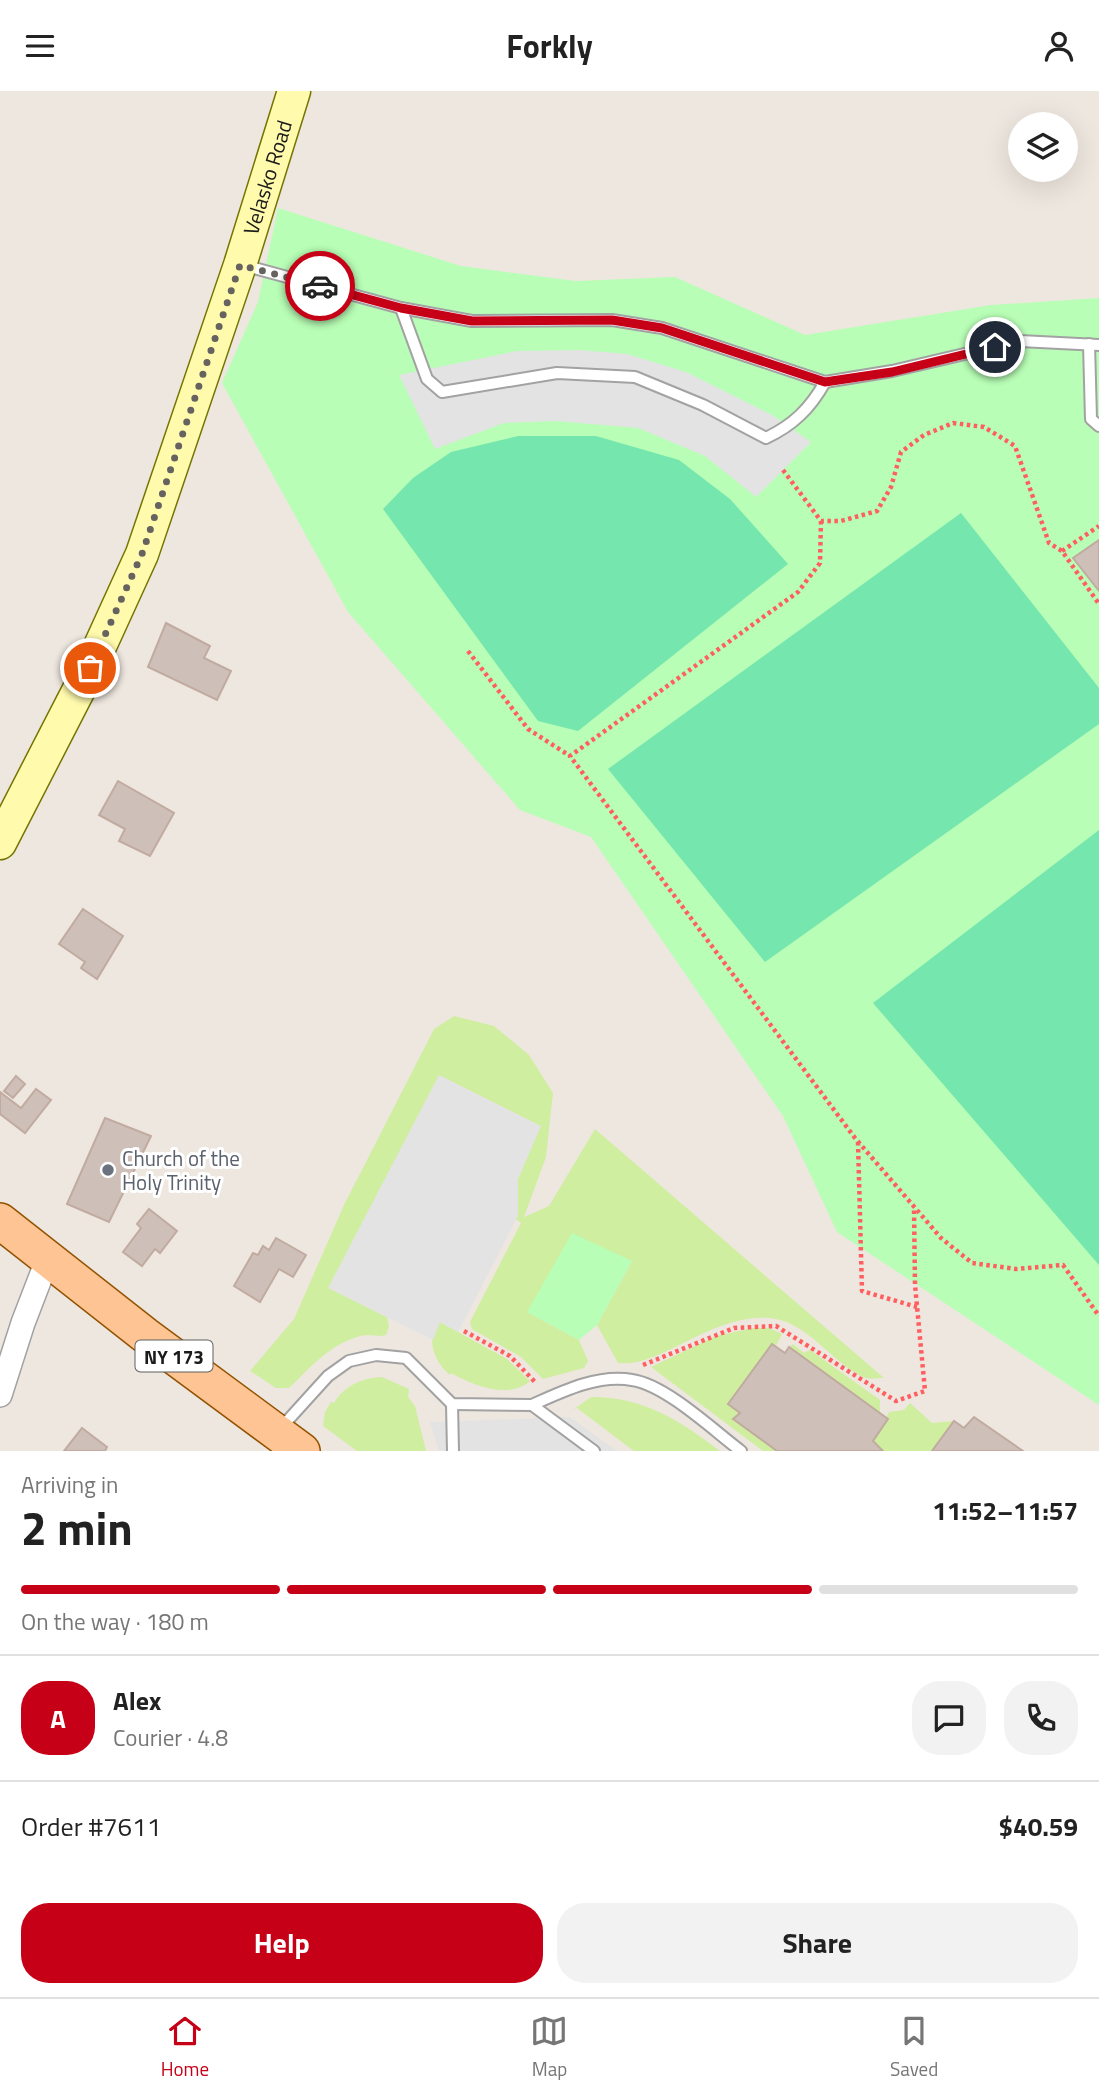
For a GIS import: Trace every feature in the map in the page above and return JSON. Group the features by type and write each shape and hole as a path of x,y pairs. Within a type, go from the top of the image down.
{"main road":[{"name":"NY 173","path":"0,1221 290,1442"}],"street":[{"name":"Velasko Road","path":"0,843 90,668 142,554 240,265 294,91"},
{"path":"0,1395 23,1323 48,1258"}],"lane":[{"path":"240,265 401,308 472,321 612,320 662,328 825,382 892,372 1020,341 1094,344 1091,419 1099,426"},
{"path":"401,308 427,379 442,392 557,373 635,377 703,405 766,438 790,426 814,402 825,382"},
{"path":"290,1442 328,1376 349,1361 376,1355 406,1358 452,1403 532,1405 593,1381 632,1380 657,1389 741,1451"},
{"path":"452,1403 453,1451"},
{"path":"532,1405 594,1451"}],"path":[{"path":"821,521 841,521 877,511 891,487 901,452 924,435 953,423 985,427 1015,446 1049,543 1062,551 1099,604"},
{"path":"570,756 798,592 820,562 821,521 783,470"},
{"path":"1062,551 1099,526"},
{"path":"468,651 528,729 570,756 858,1142 942,1238 972,1262 1016,1269 1063,1265 1099,1316"},
{"path":"858,1142 862,1291 917,1307"},
{"path":"632,1380 637,1368 734,1328 776,1326 896,1401 925,1391 917,1307 914,1207"},
{"path":"464,1331 510,1356 536,1383"}],"green space":[{"path":"278,208 461,266 576,281 675,277 805,335 991,305 1099,298 1099,1405 837,1232 783,1116 591,837 520,810 348,612 222,383 258,302"},
{"path":"518,436 596,436 679,460 730,499 788,564 578,731 538,721 383,509 413,478 451,452"},
{"path":"961,513 1099,688 1099,724 765,962 608,769"},
{"path":"1099,830 1099,1265 873,1003"},
{"path":"454,1016 494,1026 529,1055 553,1093 546,1157 524,1217 549,1206 595,1129 884,1378 863,1377 796,1327 770,1318 748,1319 728,1324 652,1357 618,1363 597,1325 632,1261 527,1312 579,1340 588,1361 584,1368 543,1379 521,1357 472,1329 470,1322 521,1223 516,1219 518,1179 540,1126 329,1288 387,1317 389,1327 386,1335 362,1336 337,1346 320,1358 289,1388 276,1388 250,1371 294,1319 344,1205 434,1029"},
{"path":"572,1233 632,1261 597,1325 579,1340 527,1312"},
{"path":"440,1322 507,1359 530,1381 521,1387 501,1390 480,1386 451,1373 450,1375 433,1350 433,1335"},
{"path":"753,1328 769,1328 782,1334 776,1346 772,1344 728,1404 740,1413 734,1419 777,1451 763,1451 651,1367 716,1336"},
{"path":"793,1344 804,1353 810,1350 880,1400 880,1413 789,1347"},
{"path":"382,1377 409,1389 408,1397 415,1406 426,1451 357,1451 323,1426 325,1412 343,1391 361,1381"},
{"path":"591,1397 628,1401 660,1412 720,1451 634,1451 577,1408 573,1410"},
{"path":"910,1403 932,1423 954,1421 932,1451 883,1451 873,1441 888,1420 886,1418 889,1412 904,1410"}],"shaded area":[{"path":"579,350 627,354 686,372 772,415 811,442 756,497 705,456 638,428 556,421 504,423 435,449 399,375 517,351"},
{"path":"439,1075 541,1126 518,1179 518,1216 458,1332 440,1322 433,1340 328,1288"},
{"path":"570,1417 617,1451 439,1451 430,1422"}],"building":[{"path":"1099,540 1099,591 1073,558"},
{"path":"166,623 210,646 204,658 231,671 217,700 148,667"},
{"path":"118,781 174,813 150,856 119,841 125,829 99,815"},
{"path":"83,909 123,936 97,979 81,968 85,962 59,944"},
{"path":"16,1076 25,1084 13,1098 4,1091"},
{"path":"36,1089 51,1100 25,1133 0,1114 0,1092 21,1108"},
{"name":"Church of the Holy Trinity","path":"105,1118 151,1136 109,1222 67,1204"},
{"path":"149,1209 177,1231 160,1253 155,1249 142,1266 123,1252 141,1228 137,1224"},
{"path":"276,1238 306,1255 293,1277 279,1269 260,1302 234,1286 253,1253 258,1255 263,1246 269,1250"},
{"path":"772,1344 785,1353 789,1347 888,1419 873,1441 883,1451 777,1451 733,1419 740,1413 728,1404"},
{"path":"974,1417 1023,1451 932,1451 954,1421 964,1428"},
{"path":"82,1428 107,1447 105,1451 64,1451"}],"way so far":[{"path":"90,668 142,554 240,265 320,286"}],"place":[{"name":"Church of the Holy Trinity","path":"108,1170"}],"route":[{"path":"320,286 401,308 472,321 612,320 662,328 825,382 892,372 995,347"}]}
